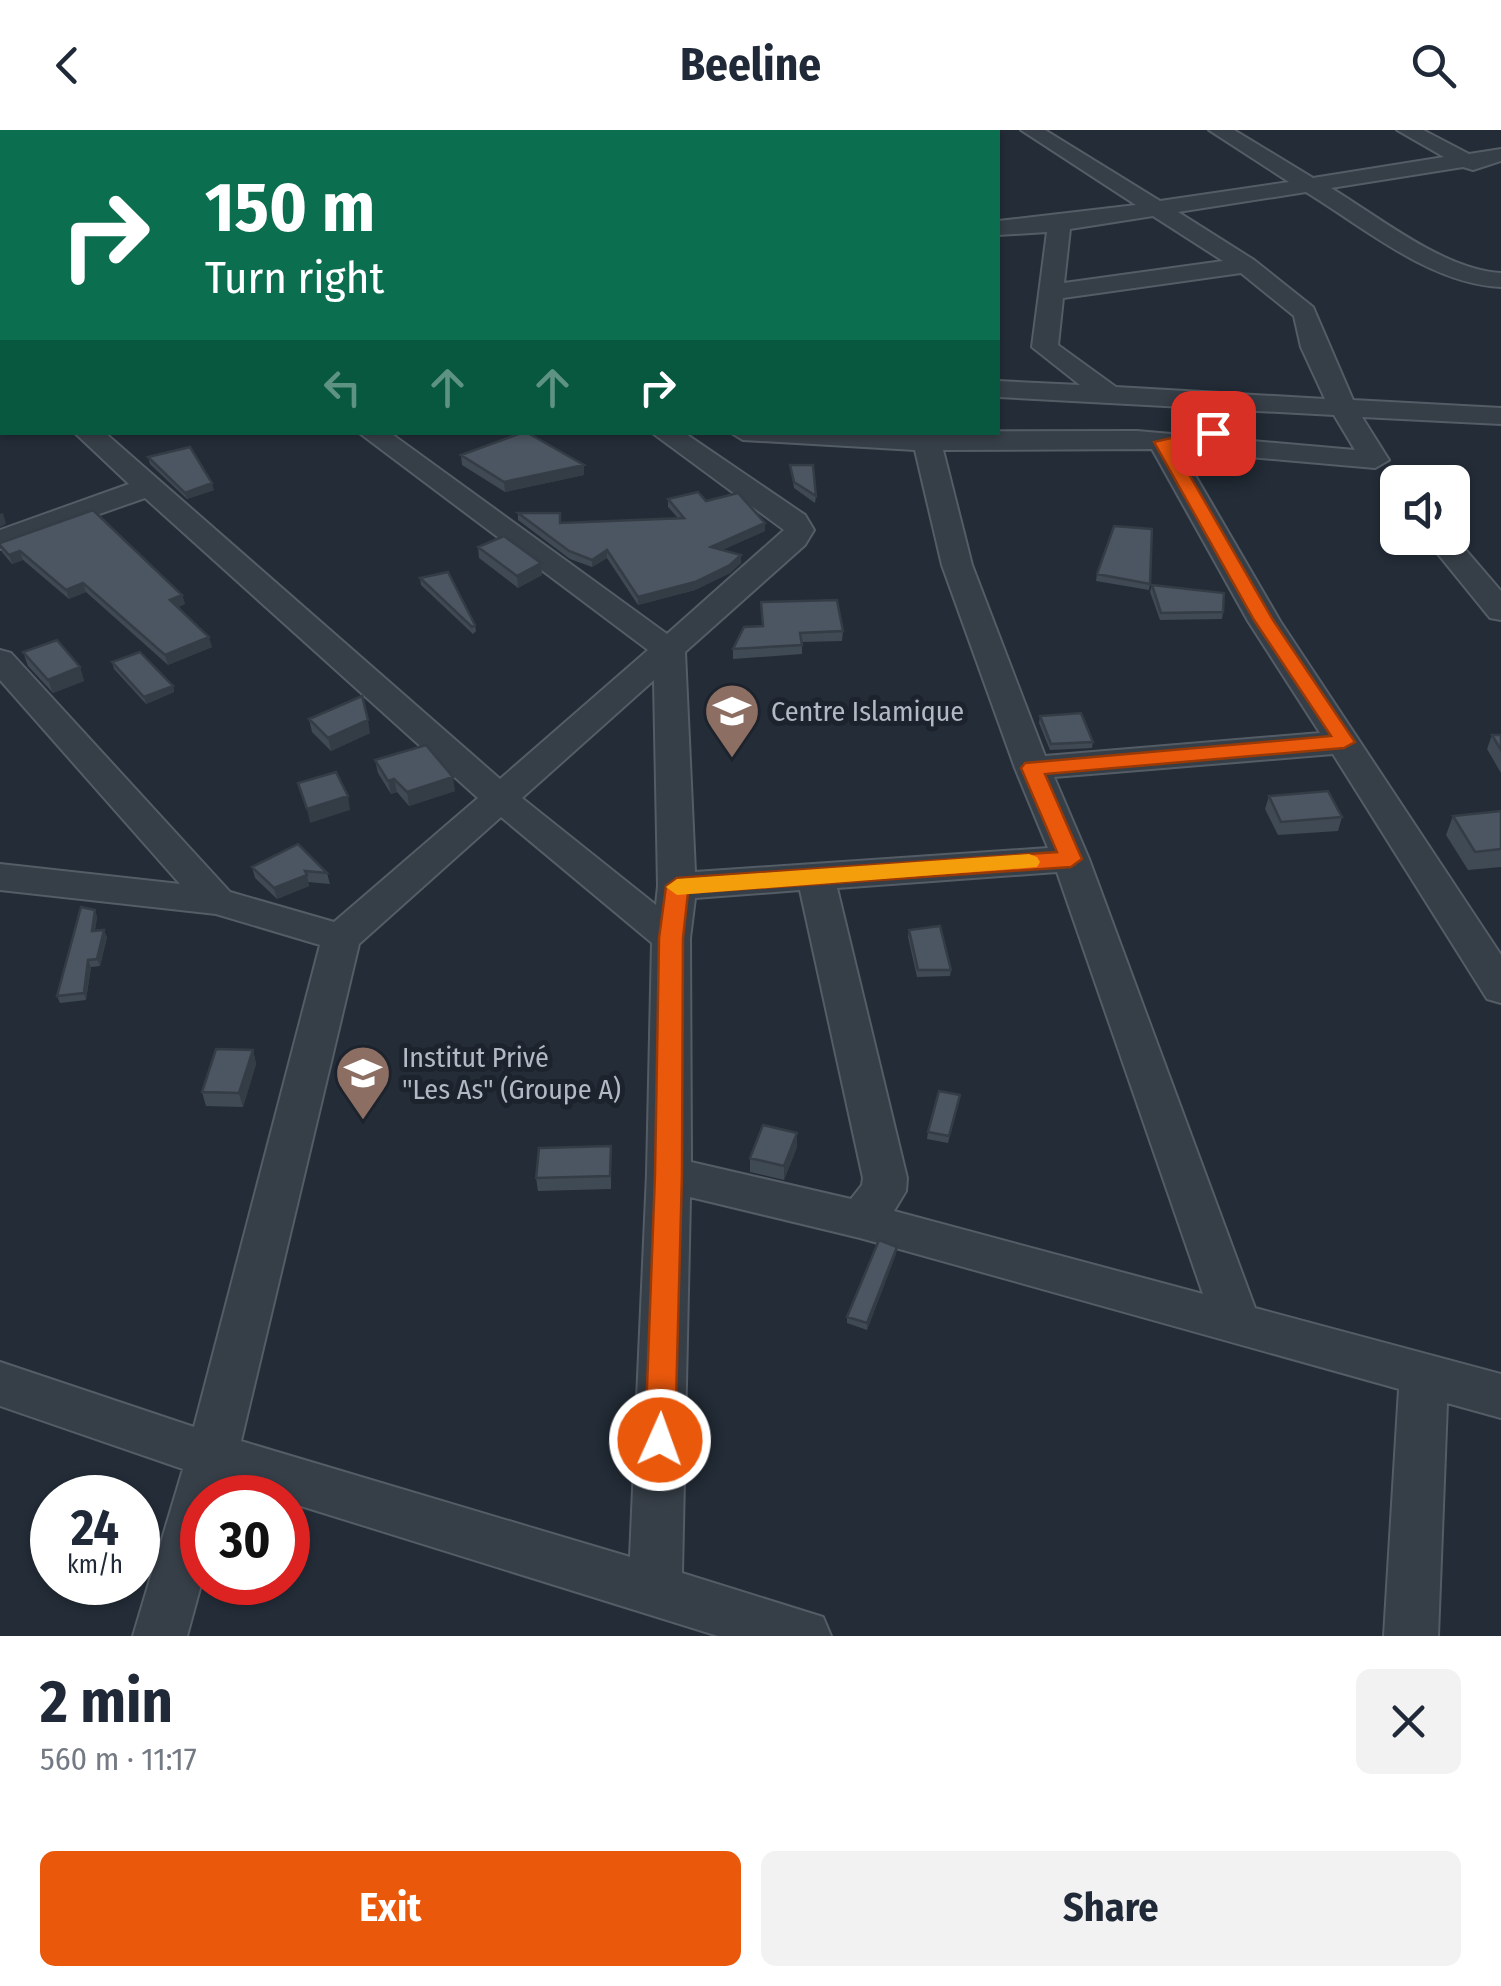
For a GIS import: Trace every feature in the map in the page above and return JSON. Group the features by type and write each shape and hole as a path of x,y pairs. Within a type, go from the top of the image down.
{"street":[{"path":"1031,130 1246,265 1304,312 1311,325 1314,347 1343,408 1380,466"},
{"path":"1219,130 1446,268 1479,279 1501,280"},
{"path":"1406,130 1501,180"},
{"path":"1000,228 1059,224 1501,155"},
{"path":"1059,224 1054,292 1044,347 1110,394"},
{"path":"1054,292 1246,265"},
{"path":"1000,389 1501,416"},
{"path":"1171,443 1213,433 1226,416 1222,401"},
{"path":"89,435 500,798 671,938"},
{"path":"375,435 669,651"},
{"path":"160,1636 212,1456 341,938 669,651 800,530 795,520 668,435"},
{"path":"798,435 927,442 1086,437 1375,460"},
{"path":"927,442 957,565 1032,768 1071,859 1237,1324"},
{"path":"1171,443 1264,620 1501,989"},
{"path":"0,540 146,488"},
{"path":"1454,555 1501,611"},
{"path":"655,1592 669,1174 671,938 677,886 669,651"},
{"path":"0,660 217,901"},
{"path":"1032,768 1344,742"},
{"path":"677,886 1071,859"},
{"path":"816,876 885,1178 884,1190 860,1220"},
{"path":"1,880 217,901 341,938"},
{"path":"669,1174 860,1220 1501,1396"},
{"path":"1411,1636 1424,1377"},
{"path":"0,1384 212,1456 804,1636"}],"building":[{"path":"518,435 531,435 584,465 504,482 461,455"},
{"path":"190,447 212,483 185,493 148,457"},
{"path":"790,465 813,465 816,496 794,482"},
{"path":"698,492 706,501 738,493 765,523 711,547 741,555 730,565 695,582 638,597 607,550 592,560 569,551 518,513 560,513 560,523 684,518 668,499"},
{"path":"93,510 182,595 170,600 209,637 165,655 83,583 66,590 20,551 9,555 0,545"},
{"path":"1114,526 1152,529 1150,584 1097,574"},
{"path":"504,536 541,563 517,576 478,547"},
{"path":"448,572 475,625 472,627 420,578"},
{"path":"1152,585 1224,593 1223,612 1161,613"},
{"path":"837,600 843,631 800,633 802,645 733,649 744,627 763,626 761,602"},
{"path":"57,640 80,667 48,680 23,652"},
{"path":"140,652 173,686 144,697 112,662"},
{"path":"362,696 368,720 328,738 309,719"},
{"path":"1081,713 1093,742 1051,744 1040,716"},
{"path":"1492,735 1501,735 1501,750"},
{"path":"426,745 453,777 407,792 394,779 388,781 375,760"},
{"path":"336,772 348,796 307,809 298,783"},
{"path":"1328,791 1342,817 1281,822 1269,796"},
{"path":"1501,811 1501,849 1475,852 1453,816"},
{"path":"298,844 327,873 305,871 307,875 274,888 252,867"},
{"path":"81,907 95,910 92,931 104,930 97,959 88,960 84,993 57,996"},
{"path":"940,926 951,970 918,970 909,930"},
{"path":"216,1049 253,1050 239,1093 202,1092"},
{"path":"939,1091 960,1095 949,1136 928,1132"},
{"path":"763,1125 797,1133 784,1166 750,1158"},
{"path":"611,1146 610,1176 536,1178 539,1148"},
{"path":"879,1240 897,1247 867,1323 847,1317"}],"slow traffic":[{"path":"677,887 1029,862"}],"place":[{"name":"Centre Islamique","path":"732,760"},
{"name":"Institut Privé \"Les As\" (Groupe A)","path":"363,1122"}],"route":[{"path":"660,1440 669,1174 671,938 677,886 1071,859 1032,768 1344,742 1264,620 1162,442 1180,444 1213,433"}]}
